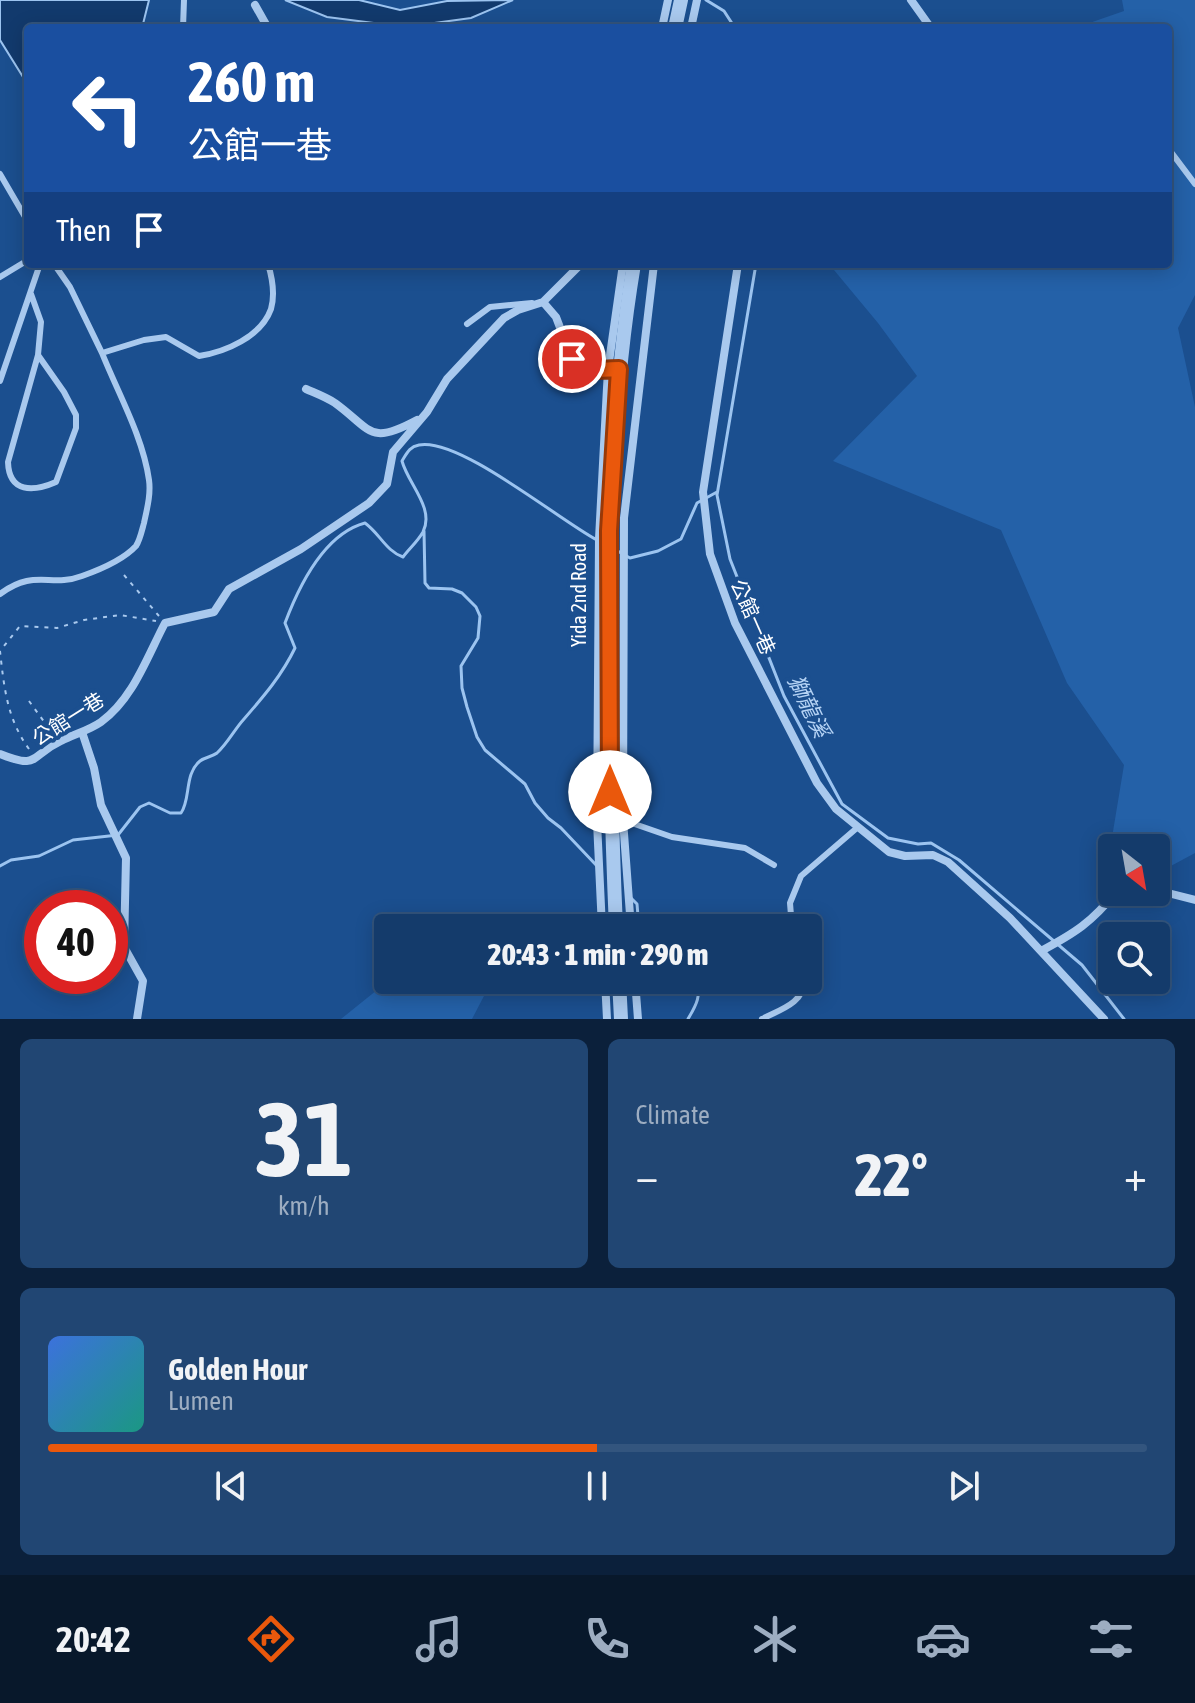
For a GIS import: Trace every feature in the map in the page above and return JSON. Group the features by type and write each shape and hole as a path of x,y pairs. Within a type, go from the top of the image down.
{"street":[{"path":"668,0 675,13"},
{"path":"692,24 697,0"},
{"path":"911,0 928,24"},
{"path":"255,5 266,24"},
{"path":"165,623 214,612 229,589 301,549 369,503 387,484 393,452 427,412 447,379 496,325 518,310 543,302 577,268"},
{"name":"Yida 2nd Road","path":"615,914 610,821 609,531 613,369 623,268"},
{"name":"Yida 2nd Road","path":"613,369 633,268"},
{"name":"Yida 2nd Road","path":"603,914 624,518 654,268"},
{"name":"公館一巷","path":"737,268 703,492 710,554 735,623 817,783 836,809 889,852 905,856 933,855 948,862 1046,949 1104,1019"},
{"path":"543,302 556,317 572,359 578,366 613,369"},
{"path":"306,389 332,401 367,431 376,433 397,431 427,412"},
{"name":"公館一巷","path":"0,754 21,763 36,759 58,742 100,722 121,704 165,623"},
{"path":"82,732 94,768 101,805 126,858 124,947 143,981 137,1019"},
{"name":"Yida 2nd Road","path":"610,821 628,914"},
{"path":"1170,894 1195,900"},
{"path":"1046,949 1096,917 1105,906"},
{"path":"606,994 607,1019"},
{"path":"620,994 621,1019"},
{"path":"636,994 638,1019"}],"lane":[{"path":"183,24 184,0"},
{"path":"1172,153 1195,184"},
{"path":"0,174 24,215"},
{"path":"0,277 24,262"},
{"path":"0,381 39,268"},
{"path":"0,594 27,579 81,576 122,556 138,544 146,513 149,478 136,437 102,353 70,287 57,268"},
{"path":"102,353 136,342 166,337 199,356 214,354 250,336 271,309 273,289 269,268"},
{"path":"31,294 41,322 38,355 8,462 10,476 30,489 40,489 56,482 76,428 76,415 38,355"},
{"path":"467,324 490,307 543,302"},
{"path":"610,821 672,837 745,848 774,865"},
{"path":"791,914 790,903 801,876 858,827"},
{"path":"762,1019 800,994"}],"path":[{"path":"124,575 165,623"},
{"path":"36,759 15,730 1,663 0,651 20,626 57,628 120,615 165,623"},
{"path":"29,701 58,742"}],"shaded area":[{"path":"0,0 149,0 143,24 24,24 24,79 0,40"},
{"path":"285,0 359,0 400,10 447,1 513,0 471,18 427,24 382,24 327,17"},
{"path":"1122,0 1195,0 1195,295 1178,328 1195,407 1195,853 1170,866 1170,834 1113,834 1124,765 1067,683 1001,530 833,461 917,376 832,268 1172,268 1172,24 1087,24 1124,11"},
{"path":"374,992 485,994 472,1019 341,1019"}],"waterway":[{"name":"獅龍溪","path":"706,0 724,11 732,24"},
{"name":"獅龍溪","path":"755,268 717,495 730,559 784,696 842,804 888,838 918,844 931,843 959,860 1082,965 1124,1019"},
{"path":"0,866 11,860 39,856 73,840 118,835 140,807 149,803 170,813 181,813 195,766 221,749 290,658 295,648 285,623 306,578 325,550 350,529 365,523 392,551 403,557 423,532 426,514 402,461 413,447 437,446 483,466 597,540"},
{"path":"614,549 630,558 658,551 681,539 697,503 717,492"},
{"path":"424,531 425,583 429,588 452,589 462,593 480,616 478,638 461,666 462,688 477,737 485,750 525,784 548,818 597,866"},
{"path":"631,898 637,904 638,914"},
{"path":"688,1019 698,994"}],"route":[{"path":"572,359 585,369 619,369 609,531 610,792"}]}
